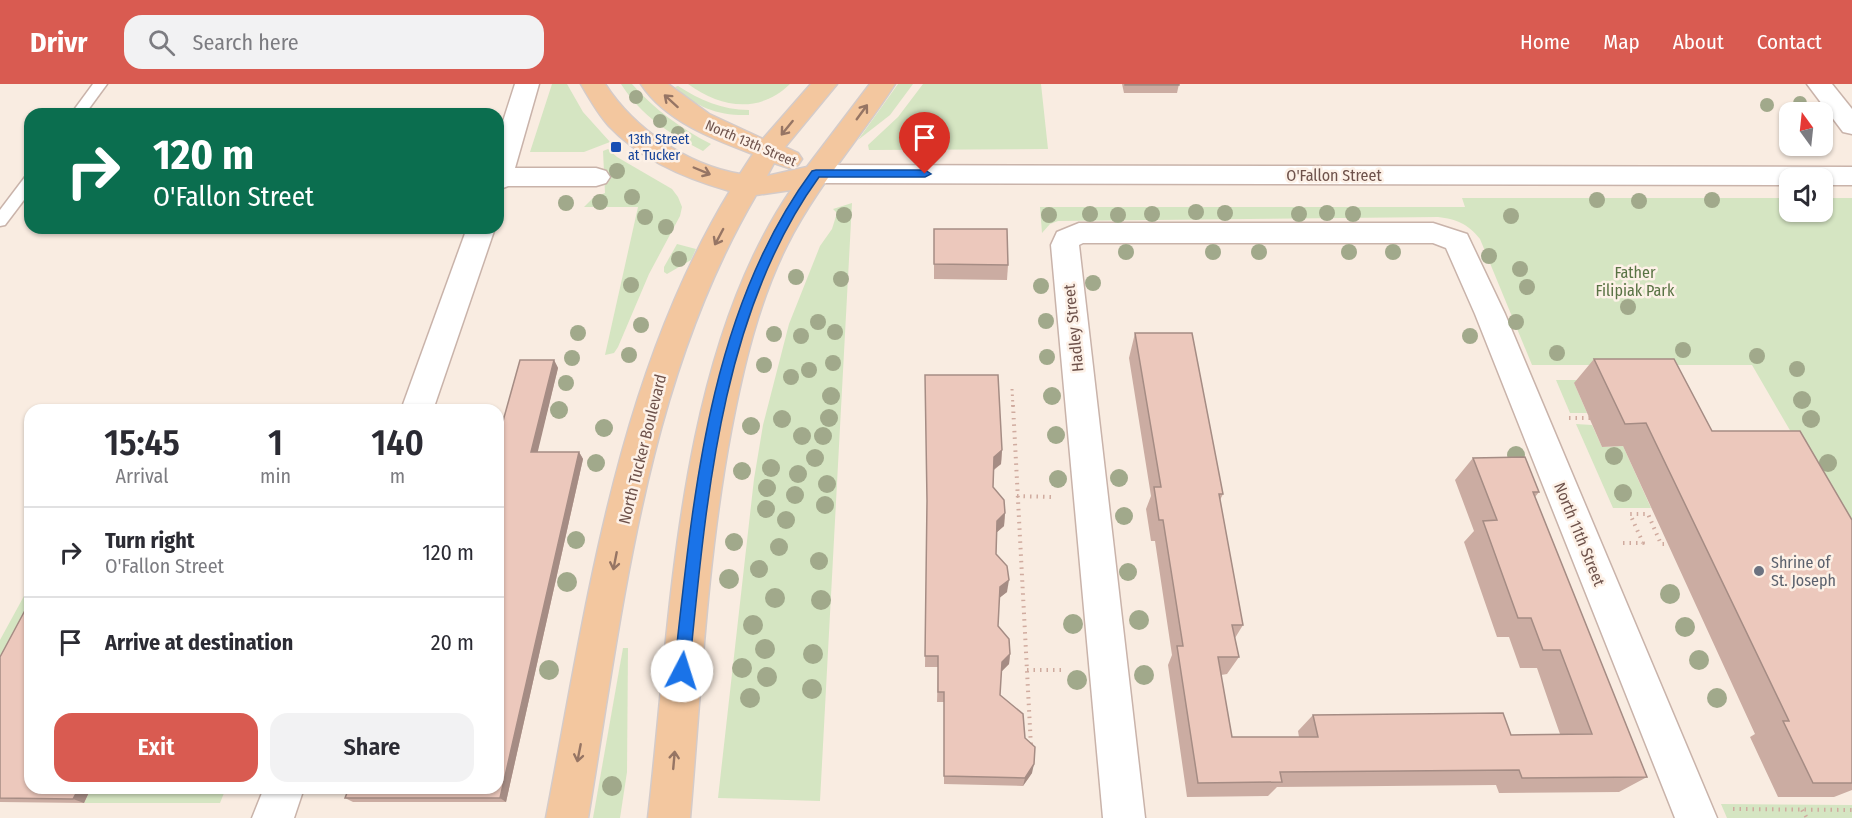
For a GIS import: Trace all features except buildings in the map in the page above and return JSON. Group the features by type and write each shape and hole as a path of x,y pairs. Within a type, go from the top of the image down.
{"main road":[{"name":"North 13th Street","path":"593,84 620,121 642,139 689,166 746,185 794,181 816,174"},
{"name":"North 13th Street","path":"653,84 682,111 702,124 803,165 816,174"},
{"name":"North Tucker Boulevard","path":"567,818 626,505 644,426 666,358 688,303 746,185 768,151 825,84"},
{"path":"669,818 690,583 713,438 728,369 747,306 765,261 798,198 883,84"}],"street":[{"path":"504,158 526,84"},
{"path":"1819,84 1852,126"},
{"name":"O'Fallon Street","path":"816,174 1852,176"},
{"path":"504,178 596,177"},
{"name":"Hadley Street","path":"1124,818 1066,256 1067,239 1079,233 1433,234 1447,236 1457,242 1462,250"},
{"path":"419,404 479,234"},
{"name":"North 11th Street","path":"1462,250 1696,818"},
{"path":"273,818 282,794"}],"lane":[{"path":"82,108 100,84"},
{"path":"0,221 24,189"}],"path":[{"path":"1012,389 1031,747"},
{"path":"1573,418 1590,418"},
{"path":"1017,496 1051,497"},
{"path":"1619,543 1643,543 1630,514 1648,514 1661,544 1668,544"},
{"path":"1027,670 1066,670"},
{"path":"1733,809 1852,810"},
{"path":"1802,810 1807,818"}],"green space":[{"path":"552,84 567,84 583,112 610,142 584,152 530,152"},
{"path":"621,84 632,84 668,118 711,144 703,151 668,131 638,106"},
{"path":"688,84 790,84 766,100 753,104 740,104 714,98"},
{"path":"898,84 913,84 890,115 858,140"},
{"path":"923,84 1041,84 1048,149 869,150 868,145 898,117"},
{"path":"678,86 712,103 739,110 749,110 749,115 728,114 709,109 683,94 675,87"},
{"path":"608,149 617,157 672,189 682,207 680,216 649,274 618,347 614,353 605,355 638,207 584,207 593,198 605,193 603,151"},
{"name":"Father Filipiak Park","path":"1462,198 1779,198 1779,222 1833,222 1833,198 1852,198 1852,598 1841,518 1752,365 1532,365 1480,239 1462,223 1438,217 1058,221 1050,224 1042,233 1040,207 1465,207"},
{"path":"852,203 820,801 718,798 754,479 763,425 789,324 820,246 832,229 837,213 833,209"},
{"path":"677,244 696,249 691,260 667,274 664,272 664,267"},
{"path":"1556,380 1642,380 1643,383 1574,383 1587,413 1570,413"},
{"path":"1576,424 1592,425 1602,447 1623,446 1651,508 1613,508"},
{"path":"24,596 24,638 0,684 0,640"},
{"path":"623,648 628,648 627,772 620,818 593,818"},
{"path":"88,794 224,794 220,803 84,803"},
{"path":"1721,804 1852,805 1852,818 1727,818"}],"place":[{"name":"13th Street at Tucker","path":"616,147"},
{"name":"Shrine of St. Joseph","path":"1759,571"}],"route":[{"path":"682,671 689,594 713,438 728,369 747,306 765,261 798,198 816,174 925,174"}]}
